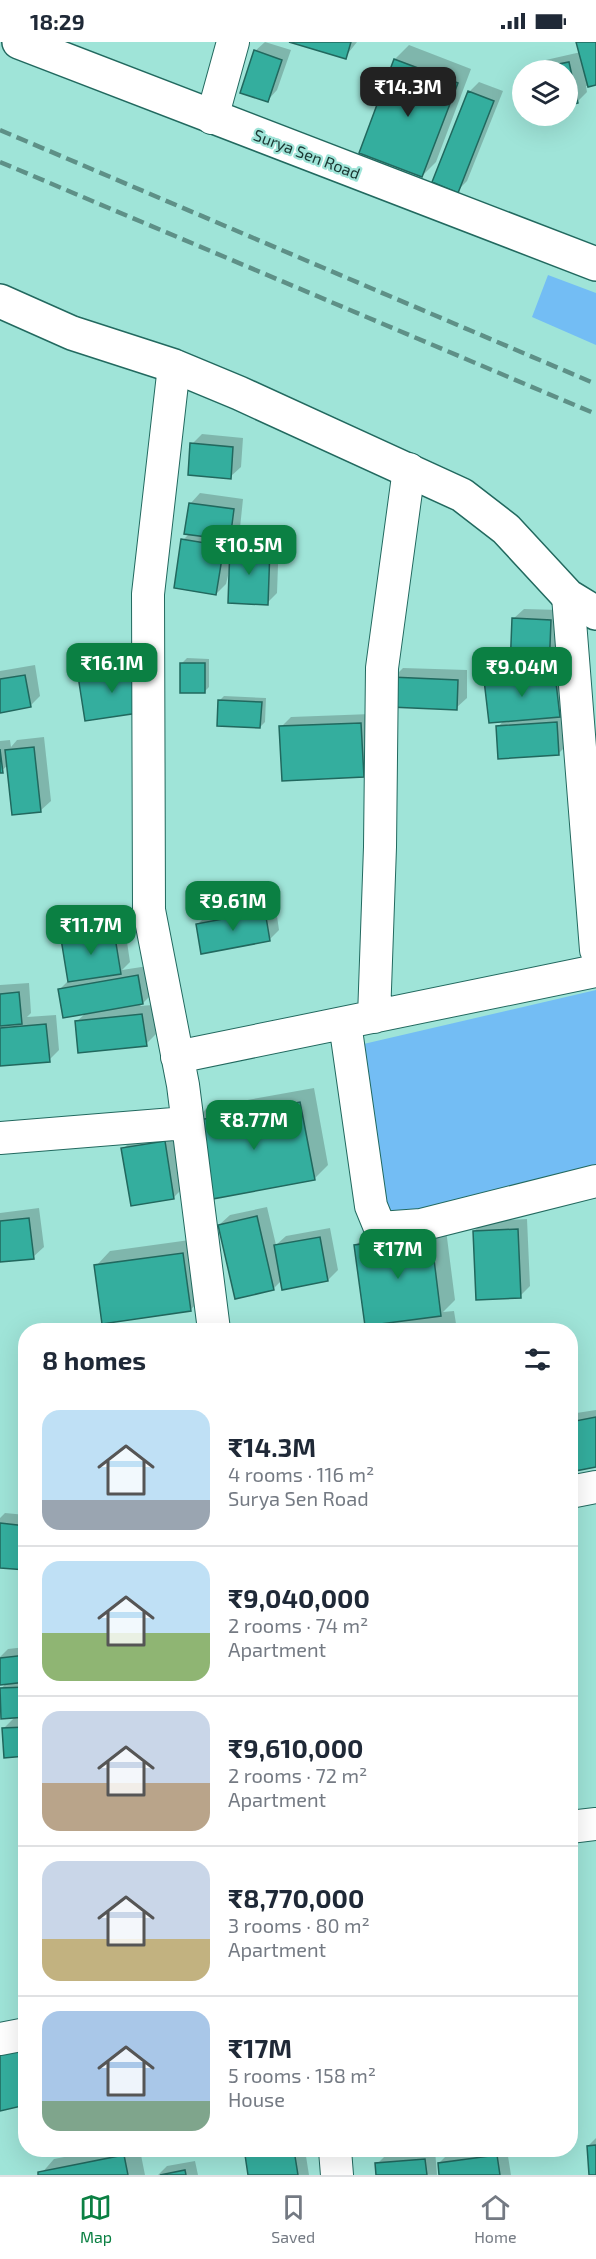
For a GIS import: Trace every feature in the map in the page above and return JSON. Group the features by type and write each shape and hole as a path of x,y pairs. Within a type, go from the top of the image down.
{"street":[{"name":"Surya Sen Road","path":"19,42 596,264"},
{"path":"212,118 233,42"},
{"path":"0,301 72,333 174,366 409,469 462,495 506,529 568,596 596,613"},
{"path":"174,366 148,594 149,910 177,1057 213,1323"},
{"path":"409,469 382,668 380,847 359,1020 371,1206 380,1228 421,1225 596,1181"},
{"path":"568,596 596,950"},
{"path":"177,1057 596,971"},
{"path":"0,1138 186,1123"},
{"path":"578,1490 596,1487"},
{"path":"578,1826 596,1824"},
{"path":"0,2039 18,2036"},
{"path":"335,2157 337,2175"}],"water":[{"path":"548,275 596,293 596,345 532,317"},
{"path":"596,990 596,1168 389,1216 355,1046"}],"building":[{"path":"289,42 351,42 346,59"},
{"path":"576,42 596,42 596,85 588,87"},
{"path":"254,50 282,60 268,102 240,93"},
{"path":"394,59 458,83 422,177 359,153"},
{"path":"468,91 494,101 458,193 432,182"},
{"path":"190,443 233,447 231,479 188,475"},
{"path":"189,503 234,509 230,540 184,534"},
{"path":"181,539 224,546 216,595 174,588"},
{"path":"230,546 270,548 268,605 228,603"},
{"path":"512,618 551,620 549,671 510,669"},
{"path":"180,663 205,663 205,693 180,693"},
{"path":"138,667 145,712 85,721 78,676"},
{"path":"555,674 560,717 489,723 484,680"},
{"path":"25,675 31,707 0,713 0,679"},
{"path":"391,677 458,680 457,710 390,707"},
{"path":"218,700 262,702 260,728 217,726"},
{"path":"557,722 559,755 498,759 496,726"},
{"path":"361,723 364,777 282,781 279,726"},
{"path":"34,747 41,812 12,815 5,750"},
{"path":"0,749 3,773 0,773"},
{"path":"265,911 270,941 201,954 196,924"},
{"path":"114,931 121,974 68,982 61,939"},
{"path":"138,975 143,1004 63,1018 58,989"},
{"path":"19,992 22,1024 0,1026 0,994"},
{"path":"142,1014 147,1046 78,1053 75,1021"},
{"path":"46,1024 50,1062 0,1066 0,1028"},
{"path":"300,1102 315,1180 207,1200 193,1121"},
{"path":"165,1141 174,1199 131,1206 121,1148"},
{"path":"257,1216 274,1290 235,1299 218,1225"},
{"path":"29,1218 34,1259 0,1262 0,1221"},
{"path":"518,1229 521,1298 476,1300 473,1231"},
{"path":"431,1235 441,1316 388,1323 365,1323 354,1245"},
{"path":"320,1237 328,1281 282,1290 274,1245"},
{"path":"183,1253 191,1311 102,1323 94,1265"},
{"path":"596,1417 596,1467 578,1470 578,1420"},
{"path":"0,1523 18,1525 18,1569 0,1568"},
{"path":"18,1656 18,1683 0,1685 0,1658"},
{"path":"18,1687 18,1718 1,1719 0,1688"},
{"path":"18,1727 18,1757 4,1758 2,1728"},
{"path":"18,2048 18,2107 0,2111 0,2052"},
{"path":"596,2145 596,2175 589,2175 587,2146"},
{"path":"124,2157 128,2175 38,2175 38,2172"},
{"path":"245,2157 295,2157 298,2175 248,2175"},
{"path":"497,2157 500,2175 439,2175 438,2163"},
{"path":"425,2159 427,2175 376,2175 375,2163"},
{"path":"185,2170 186,2175 160,2175"}],"railway":[{"path":"0,130 596,384"},
{"path":"0,162 596,414"}]}
